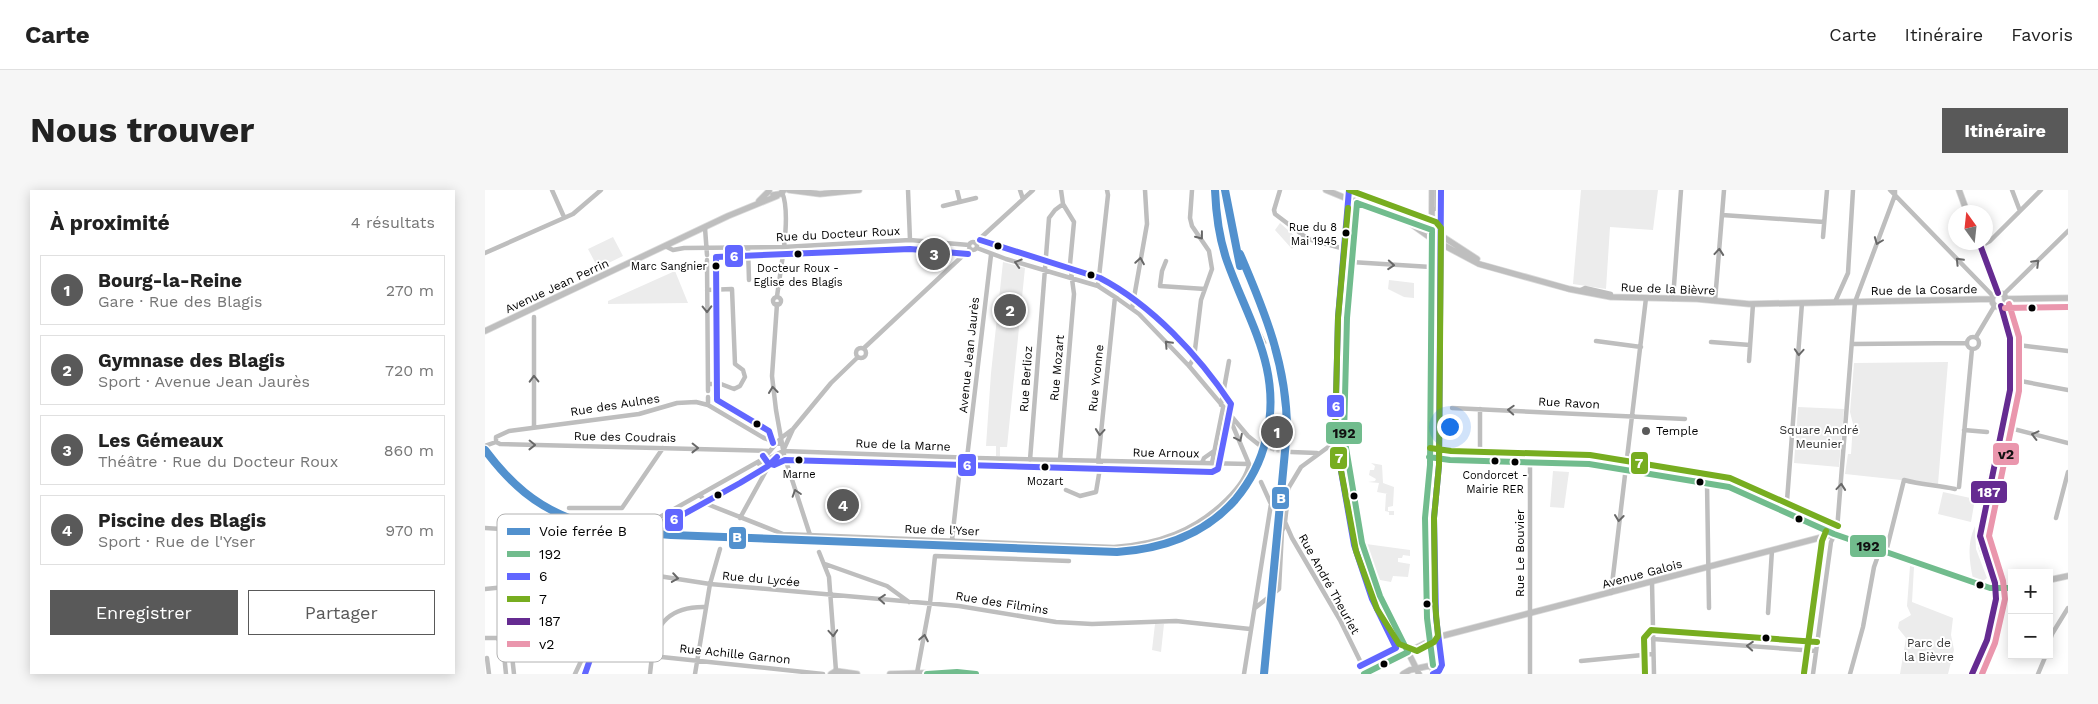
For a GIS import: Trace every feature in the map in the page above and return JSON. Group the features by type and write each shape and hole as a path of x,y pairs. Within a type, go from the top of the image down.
{"main road":[{"path":"789,190 820,194 859,190"},
{"path":"1326,190 1411,224 1432,230"},
{"path":"1358,190 1351,262 1343,413 1345,446 1362,543 1374,578 1418,671"},
{"path":"1432,190 1429,457 1426,488 1428,626 1433,674"},
{"path":"1959,190 1964,205"},
{"path":"769,191 781,193"},
{"name":"Avenue Jean Perrin","path":"753,205 769,191"},
{"name":"Avenue Jean Perrin","path":"485,331 781,193"},
{"path":"1411,224 1432,239"},
{"name":"Rue de la Bièvre","path":"1432,230 1485,264"},
{"name":"Rue de la Bièvre","path":"1432,239 1485,264 1579,291 1611,296 1753,304 1855,302"},
{"path":"1972,674 1990,630 1997,590 1982,548 1981,530 2011,379 2009,330 1982,250"},
{"name":"Rue de la Cosarde","path":"1855,302 2068,298"},
{"path":"1834,534 1997,590 2008,589"},
{"name":"Avenue Galois","path":"1365,673 1430,640 1834,534"},
{"path":"1982,585 1991,580 1992,575"},
{"path":"2053,579 2068,576"},
{"path":"1403,674 1433,665"},
{"path":"834,673 857,674"},
{"path":"890,674 976,674"}],"street":[{"path":"551,190 564,217"},
{"path":"485,254 580,209 601,190"},
{"path":"908,190 910,240"},
{"path":"957,190 960,202"},
{"path":"1020,190 1023,199"},
{"path":"663,515 763,459 769,449 793,429 831,383 858,357 866,356 864,348 1033,190"},
{"name":"Rue Mozart","path":"1060,460 1074,294 1070,264 1074,222 1063,204 1061,190"},
{"path":"1098,286 1107,190"},
{"path":"1133,309 1147,224 1145,190"},
{"path":"1189,366 1194,358 1205,289 1210,280 1211,260 1205,242 1192,226 1190,218 1192,190"},
{"path":"1280,190 1274,210 1275,214 1308,239 1352,251"},
{"path":"1432,210 1437,208 1437,190"},
{"path":"1673,299 1681,190"},
{"path":"1715,301 1724,190"},
{"path":"1823,237 1827,190"},
{"path":"1835,302 1848,273 1853,190"},
{"path":"1890,190 1998,299"},
{"path":"2012,190 2020,211"},
{"path":"1993,238 2041,190"},
{"path":"781,193 785,199 786,212 777,297 773,300 777,307 772,376 780,441 810,535"},
{"path":"1813,674 1834,534 1837,530 1855,302 1895,193"},
{"path":"943,206 976,198"},
{"name":"Rue Berlioz","path":"1030,460 1043,270 1049,218 1063,204"},
{"path":"1722,215 1824,222"},
{"path":"705,228 704,240 707,249 709,406"},
{"path":"1976,337 1998,299 2068,231"},
{"name":"Rue du Docteur Roux","path":"707,249 910,240 970,247"},
{"path":"976,245 991,254 1098,286 1133,309 1189,366 1248,436 1258,444"},
{"path":"665,246 678,250 689,248 707,249"},
{"path":"748,248 749,280"},
{"name":"Avenue Jean Jaurès","path":"967,458 991,254"},
{"path":"1431,255 1437,255 1436,310 1431,312"},
{"path":"1166,261 1162,270 1160,286 1205,289"},
{"path":"1351,262 1431,267"},
{"path":"707,290 732,289 735,364 743,370 745,376 740,386 734,389 721,384 708,384"},
{"name":"Rue Yvonne","path":"1067,490 1080,496 1096,492 1115,297"},
{"path":"1611,593 1646,298"},
{"path":"1786,514 1802,303"},
{"path":"1749,361 1753,304"},
{"path":"534,317 534,427"},
{"path":"1966,343 1970,337 1976,337"},
{"path":"1850,674 1863,627 1874,567 1883,551 1904,480 1932,487 1939,485 1957,488 1972,349 1979,344 1976,337"},
{"path":"1595,341 1641,347"},
{"path":"1711,342 1750,344"},
{"path":"1852,344 1966,343 1972,349"},
{"path":"2011,344 2068,351"},
{"path":"1212,463 1229,361"},
{"path":"2011,379 2068,390"},
{"name":"Rue des Aulnes","path":"496,442 496,437 503,433 534,427 639,414 677,403 696,402 709,406 764,438 780,441"},
{"name":"Rue Ravon","path":"1452,408 1685,419"},
{"path":"1479,461 1480,409"},
{"path":"1227,412 1249,464"},
{"path":"2002,426 2068,443"},
{"path":"735,476 769,461 783,451 793,429"},
{"path":"1964,430 1987,432"},
{"path":"779,431 787,434"},
{"path":"764,438 769,449 776,455"},
{"name":"Rue des Coudrais","path":"485,446 496,442 500,444 769,449"},
{"path":"1291,452 1317,453 1334,444 1345,446"},
{"path":"569,508 622,508 663,448"},
{"name":"Rue de la Marne","path":"783,451 1083,461"},
{"path":"1202,463 1205,458 1214,452"},
{"name":"Rue André Theuriet","path":"1317,453 1305,462 1291,483 1285,522 1292,538 1340,620 1365,673"},
{"path":"1429,457 1479,461 1589,464 1707,483 1732,489 1834,534"},
{"path":"952,540 961,458"},
{"path":"740,518 769,461"},
{"name":"Rue Arnoux","path":"1083,461 1249,464"},
{"name":"Rue Le Bouvier","path":"1530,462 1530,674"},
{"name":"Rue de l'Yser","path":"700,495 705,502 740,518 783,534 1114,547 1160,540 1182,532 1207,517 1243,480 1249,464"},
{"path":"2056,518 2068,472"},
{"path":"1244,674 1271,504 1261,482"},
{"path":"1707,483 1709,608"},
{"path":"1255,608 1279,589 1282,530 1285,522"},
{"path":"695,674 710,584 720,549"},
{"path":"1768,612 1772,550"},
{"path":"819,552 825,564 830,595 834,673"},
{"path":"922,673 935,556 1069,561"},
{"path":"825,564 887,586 909,602"},
{"name":"Rue du Lycée","path":"663,576 710,584 930,603"},
{"path":"1652,582 1654,674"},
{"name":"Rue des Filmins","path":"930,603 1070,622 1100,624 1176,621 1250,629"},
{"path":"663,623 670,616 684,608 706,607"},
{"path":"2053,632 2068,608"},
{"path":"1653,639 1816,651"},
{"path":"1581,661 1653,654"},
{"name":"Rue Achille Garnon","path":"663,657 823,674"},
{"path":"487,658 489,674"},
{"path":"2038,674 2044,659"},
{"path":"575,674 581,662"}],"green space":[{"path":"1581,190 1658,190 1653,230 1610,227 1606,289 1573,284"},
{"path":"1280,223 1299,240 1292,249 1275,230"},
{"path":"613,237 623,256 598,268 588,249"},
{"path":"1003,262 1025,268 1007,447 1000,447 1000,456 996,456 996,446 986,446 991,373"},
{"path":"675,271 688,303 608,304 608,301"},
{"path":"1389,280 1414,283 1414,298 1404,297 1388,289"},
{"path":"1948,362 1938,484 1845,474 1848,454 1851,454 1853,424 1850,412 1854,363"},
{"name":"Square André Meunier","path":"1798,407 1844,409 1839,467 1794,463"},
{"path":"1371,463 1382,465 1383,483 1394,487 1393,506 1388,507 1388,511 1394,511 1394,515 1389,515 1389,512 1385,511 1386,494 1388,494 1377,492 1379,483 1368,482 1375,481 1376,479 1369,475 1370,470 1374,470 1375,466"},
{"path":"1553,471 1569,472 1564,508 1550,507"},
{"path":"1943,492 1975,499 1971,522 1938,514"},
{"path":"1975,526 1976,549 1987,578 1983,581 1973,579 1969,552 1972,532"},
{"path":"1366,544 1410,550 1410,556 1403,555 1402,558 1398,558 1398,562 1410,564 1408,577 1393,576 1391,582 1380,580"},
{"name":"Parc de la Bièvre","path":"1910,566 1914,567 1912,602 1953,618 1951,635 1954,650 1948,674 1900,674 1906,638 1898,628 1899,622 1911,615 1907,606"},
{"path":"1155,624 1164,624 1161,652 1152,650"}],"tunnel":[{"path":"1258,444 1276,450 1291,452"}],"railway":[{"path":"1245,302 1265,343"}],"rail line":[{"name":"B","path":"663,534 1117,552 1150,548 1182,538 1196,531 1223,512 1235,500 1250,479 1264,447 1270,414 1270,391 1267,369 1261,347 1224,252 1218,226 1215,190"},
{"name":"B","path":"1225,190 1240,266"},
{"name":"B","path":"1240,254 1273,340 1279,361 1286,406 1287,430 1264,674"},
{"name":"B","path":"485,450 505,474 525,492 545,507 560,514"}],"transit line":[{"name":"6","path":"1349,190 1338,317 1335,437 1354,545 1372,599 1396,648 1360,666"},
{"name":"7","path":"1348,208 1338,318 1335,438 1356,551 1377,609 1399,644 1417,651 1434,642 1438,636 1435,603 1434,518 1439,465 1441,228 1436,222 1349,190"},
{"name":"6","path":"1433,674 1439,671 1442,665 1436,617 1434,518 1439,465 1441,190"},
{"name":"192","path":"1357,203 1347,318 1344,436 1362,543 1380,596 1408,652"},
{"name":"192","path":"1357,203 1432,230"},
{"name":"192","path":"1432,230 1430,465 1425,518 1427,618 1433,665"},
{"name":"6","path":"763,456 768,463 774,465 785,460 1212,472 1218,469 1231,404 1204,368 1173,333 1138,302 1100,278 980,240"},
{"name":"6","path":"773,443 769,431 717,400 716,257 910,249 968,254"},
{"name":"187","path":"1982,250 1998,293"},
{"name":"v2","path":"1982,674 1995,643 2005,599 2003,581 1989,536 2019,391 2019,337 2009,304"},
{"name":"187","path":"1972,674 1987,640 1996,599 1995,583 1980,536 2010,390 2010,338 2001,306"},
{"name":"v2","path":"2005,308 2068,307"},
{"name":"7","path":"1430,448 1451,451 1590,455 1730,478 1838,526"},
{"name":"6","path":"663,526 740,483 768,466 777,457"},
{"name":"192","path":"1429,457 1450,460 1589,464 1729,487 1834,534 1990,588 2008,588"},
{"name":"7","path":"1804,673 1822,541 1826,531"},
{"name":"7","path":"1645,674 1644,638 1651,630 1817,642"},
{"name":"192","path":"1364,674 1408,652"},
{"name":"6","path":"585,674 589,662"},
{"name":"192","path":"927,674 957,672 976,674"}],"place":[{"name":"Rue du 8 Mai 1945","path":"1346,233"},
{"name":"Docteur Roux - Eglise des Blagis","path":"798,254"},
{"name":"Les Gémeaux","path":"934,254"},
{"name":"Marc Sangnier","path":"716,266"},
{"name":"Gymnase des Blagis","path":"1010,310"},
{"name":"Temple","path":"1646,431"},
{"name":"Bourg-la-Reine","path":"1277,432"},
{"name":"Marne","path":"799,460"},
{"name":"Condorcet - Mairie RER","path":"1495,461"},
{"name":"Mozart","path":"1045,467"},
{"name":"Piscine des Blagis","path":"843,505"}]}
